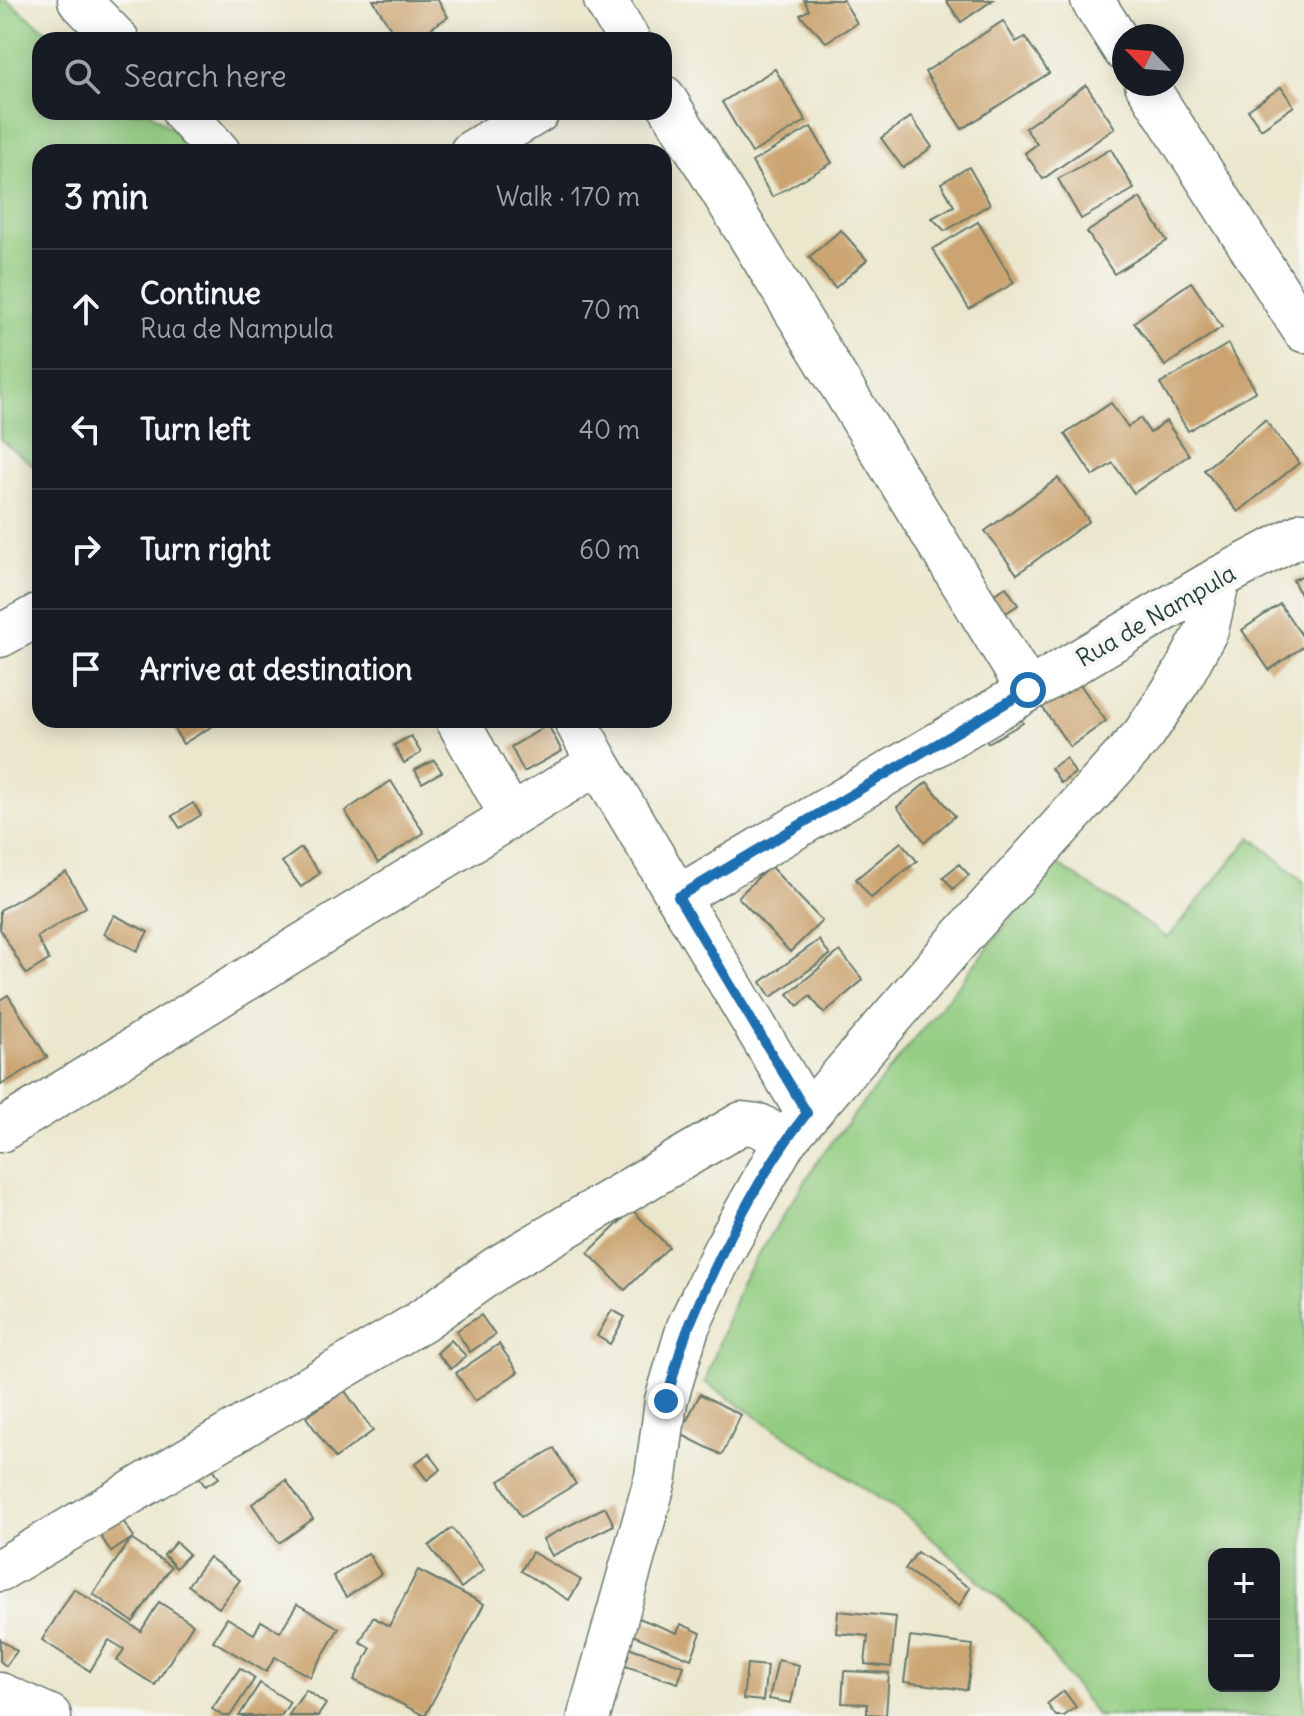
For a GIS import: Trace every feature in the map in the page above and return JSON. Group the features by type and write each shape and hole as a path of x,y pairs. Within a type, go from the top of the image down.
{"street":[{"path":"79,0 110,32"},
{"path":"605,0 624,32"},
{"path":"1092,0 1112,31"},
{"path":"1154,96 1304,331"},
{"path":"672,110 1028,690"},
{"path":"190,120 212,144"},
{"path":"484,144 525,120"},
{"name":"Rua de Nampula","path":"678,897 1219,578 1304,533"},
{"path":"600,1714 656,1477 666,1401 688,1327 723,1252 796,1127 1144,734 1181,678 1207,630 1219,578"},
{"path":"0,636 32,618"},
{"path":"462,728 511,816"},
{"path":"579,728 678,897 796,1127"},
{"path":"0,1131 598,763"},
{"path":"0,1570 420,1322 498,1267 742,1123 796,1127"},
{"path":"0,1694 50,1716"}],"green space":[{"path":"0,0 7,0 48,32 32,32 32,120 160,120 191,144 32,144 32,465 0,439"},
{"path":"1251,837 1304,882 1304,1716 1097,1716 1028,1624 910,1519 705,1382 741,1282 823,1153 1056,863 1168,938"}],"building":[{"path":"373,0 438,0 448,17 425,32 393,32"},
{"path":"804,0 843,0 857,23 826,42 800,15 809,10"},
{"path":"946,0 993,0 961,22"},
{"path":"1003,21 1016,42 1025,37 1049,73 962,129 925,72"},
{"path":"775,69 806,121 752,153 722,102"},
{"path":"1086,85 1115,128 1043,179 1025,153 1037,144 1025,128"},
{"path":"1281,87 1294,106 1261,129 1248,110"},
{"path":"911,117 932,147 903,168 881,138"},
{"path":"811,127 832,163 772,197 752,162"},
{"path":"1111,149 1134,189 1081,219 1058,179"},
{"path":"969,167 990,204 945,231 932,218 954,206 941,183"},
{"path":"1140,198 1167,241 1114,274 1087,232"},
{"path":"978,222 1014,283 969,309 933,249"},
{"path":"841,230 867,260 835,288 809,257"},
{"path":"1191,282 1222,327 1165,366 1134,322"},
{"path":"1228,344 1256,391 1188,431 1160,384"},
{"path":"1111,403 1128,427 1140,418 1150,433 1166,421 1189,455 1134,493 1113,463 1093,476 1065,434"},
{"path":"1265,420 1299,463 1238,512 1204,470"},
{"path":"1058,478 1089,521 1017,574 985,531"},
{"path":"1304,575 1304,602 1293,580"},
{"path":"1006,587 1018,605 998,618 986,599"},
{"path":"1280,604 1304,639 1304,646 1269,670 1242,630"},
{"path":"1072,673 1106,721 1070,747 1036,698"},
{"path":"1016,711 1023,723 988,743 981,731"},
{"path":"174,728 209,728 183,744"},
{"path":"543,728 550,728 562,751 524,772 511,747"},
{"path":"411,736 421,753 404,763 394,745"},
{"path":"1066,758 1075,773 1061,783 1051,768"},
{"path":"434,760 442,772 422,783 415,770"},
{"path":"391,781 424,833 378,863 345,811"},
{"path":"927,782 955,816 925,842 897,807"},
{"path":"193,803 201,815 180,828 172,816"},
{"path":"901,842 917,861 871,898 856,879"},
{"path":"301,848 320,873 301,887 282,862"},
{"path":"959,864 969,875 953,889 943,877"},
{"path":"770,866 822,921 790,952 738,897"},
{"path":"66,872 86,907 37,937 49,960 26,974 0,929 0,910"},
{"path":"114,915 148,932 137,951 104,934"},
{"path":"819,940 830,955 771,997 761,982"},
{"path":"840,951 863,980 824,1013 810,996 798,1006 788,994"},
{"path":"8,995 47,1057 1,1085 0,1000"},
{"path":"632,1210 669,1247 625,1290 588,1253"},
{"path":"612,1310 625,1317 610,1344 597,1336"},
{"path":"481,1315 495,1335 470,1352 456,1331"},
{"path":"451,1340 466,1356 451,1369 437,1353"},
{"path":"499,1344 518,1372 475,1401 456,1373"},
{"path":"345,1391 373,1431 335,1458 306,1417"},
{"path":"700,1394 741,1415 722,1455 680,1434"},
{"path":"554,1448 576,1484 521,1517 499,1481"},
{"path":"429,1453 441,1469 427,1480 415,1464"},
{"path":"209,1461 219,1478 205,1486 194,1470"},
{"path":"286,1480 313,1519 279,1543 252,1504"},
{"path":"605,1507 614,1525 552,1556 543,1539"},
{"path":"117,1512 134,1537 111,1552 95,1527"},
{"path":"452,1528 484,1570 461,1588 429,1546"},
{"path":"131,1539 171,1567 133,1622 93,1594"},
{"path":"176,1542 189,1554 176,1568 164,1555"},
{"path":"532,1552 581,1580 569,1600 521,1571"},
{"path":"917,1552 970,1588 959,1606 905,1569"},
{"path":"368,1553 381,1574 346,1597 333,1576"},
{"path":"209,1557 240,1580 219,1608 188,1585"},
{"path":"418,1570 484,1604 425,1716 354,1680 371,1648 360,1642 373,1617 389,1626"},
{"path":"74,1589 141,1631 159,1602 193,1624 155,1685 117,1661 124,1649 109,1640 90,1671 42,1640"},
{"path":"297,1604 339,1628 310,1677 275,1657 266,1672 213,1641 227,1618 254,1634 261,1621 280,1632"},
{"path":"838,1611 896,1617 891,1667 865,1664 868,1636 836,1633"},
{"path":"636,1617 677,1633 681,1624 701,1633 691,1659 630,1634"},
{"path":"910,1637 973,1645 967,1690 904,1682"},
{"path":"0,1639 17,1651 6,1666 0,1661"},
{"path":"619,1644 684,1666 678,1683 613,1662"},
{"path":"778,1660 799,1665 791,1703 769,1699"},
{"path":"747,1664 767,1666 763,1701 743,1699"},
{"path":"240,1668 255,1678 230,1716 223,1716 212,1709"},
{"path":"844,1671 889,1673 886,1715 867,1714 867,1704 842,1703"},
{"path":"260,1683 290,1702 281,1716 239,1716"},
{"path":"306,1690 326,1704 318,1716 288,1716"},
{"path":"1064,1691 1076,1707 1064,1716 1056,1716 1047,1704"}],"route":[{"path":"666,1401 688,1327 723,1252 785,1141 807,1113 678,897 1028,690"}]}
